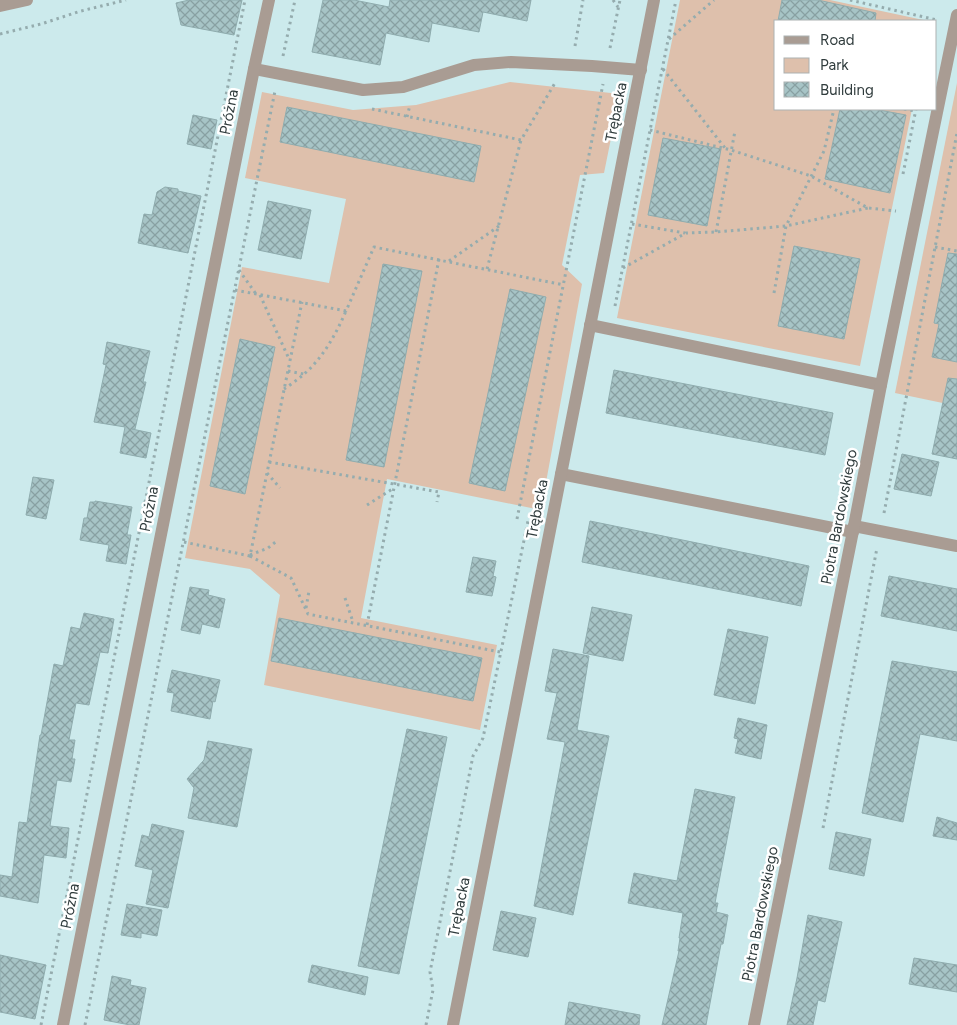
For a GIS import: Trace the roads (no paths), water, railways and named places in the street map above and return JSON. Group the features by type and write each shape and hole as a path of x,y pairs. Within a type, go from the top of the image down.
{"street":[{"path":"0,6 27,0"},
{"name":"Próżna","path":"62,1025 269,0"},
{"name":"Trębacka","path":"453,1025 654,0"},
{"name":"Piotra Bardowskiego","path":"754,1025 957,15"},
{"path":"254,69 363,90 403,87 474,65 511,62 641,70"},
{"path":"590,325 881,386"},
{"path":"561,474 853,529 880,530 957,546"}]}
